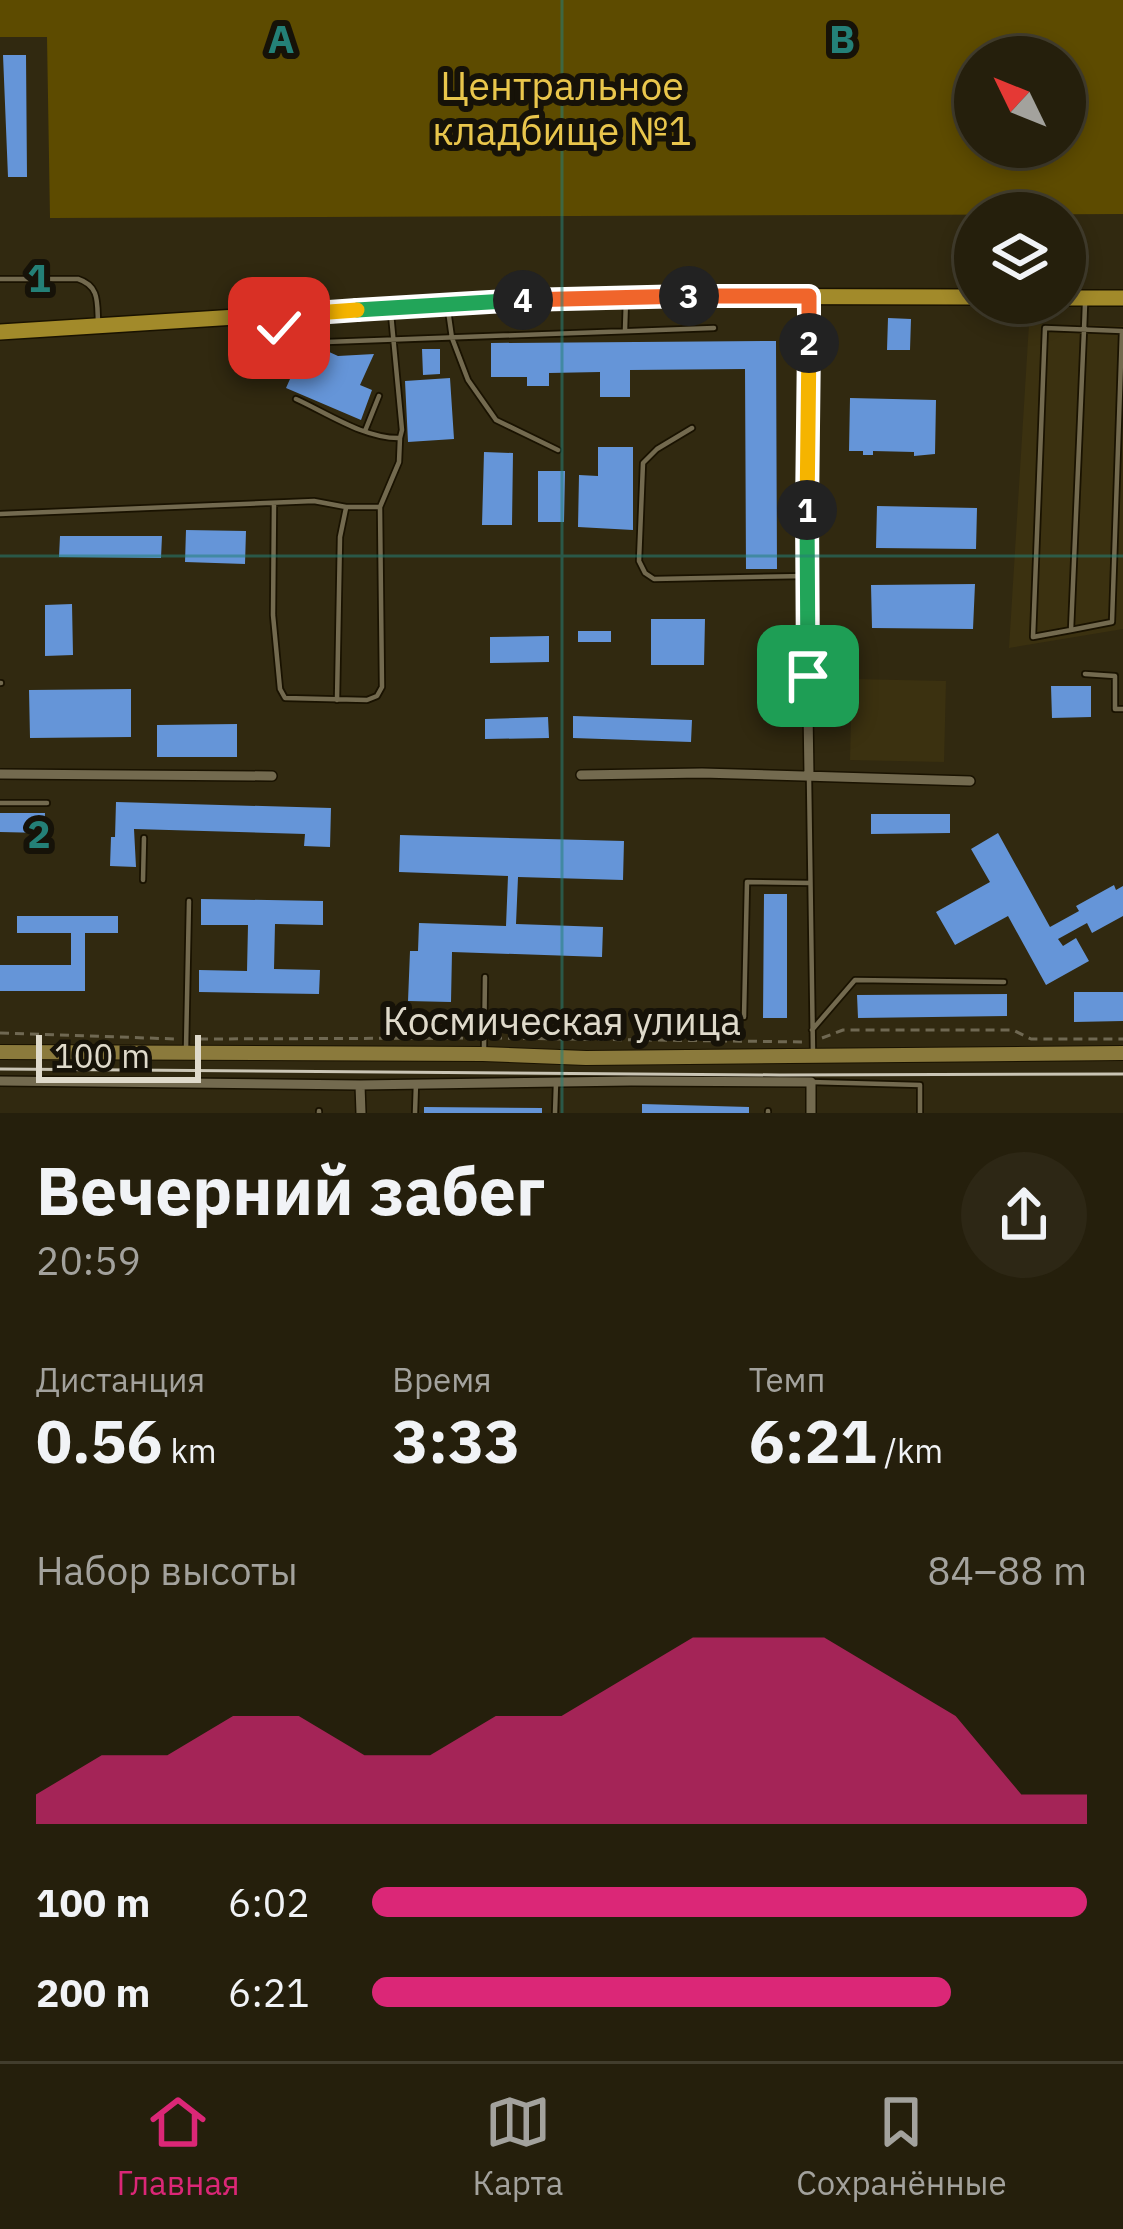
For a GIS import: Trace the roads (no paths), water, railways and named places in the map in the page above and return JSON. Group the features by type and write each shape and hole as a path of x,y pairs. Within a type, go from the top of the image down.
{"main road":[{"path":"0,332 626,296 954,297"},
{"path":"1086,298 1123,298"},
{"name":"Космическая улица","path":"0,1052 484,1046 586,1058 812,1048 1123,1053"}],"street":[{"path":"809,296 809,776"},
{"path":"580,776 702,772 970,781"},
{"path":"0,774 272,776"},
{"name":"Космическая улица","path":"0,1081 811,1082"},
{"path":"811,1082 811,1113"},
{"path":"360,1085 361,1113"}],"lane":[{"path":"0,279 87,282 97,295 98,326"},
{"path":"625,329 626,296"},
{"path":"447,304 452,338 468,380 496,420 558,450"},
{"path":"274,503 274,615 280,689 285,698 368,700 377,696 382,687 380,507 399,462 402,430 390,308"},
{"path":"273,316 288,338 299,343 714,328"},
{"path":"1071,630 1084,324"},
{"path":"1046,328 1122,331 1112,622 1071,630 1033,637 1046,328"},
{"path":"365,431 379,396"},
{"path":"296,399 365,431 400,438"},
{"path":"692,428 657,449 644,464 639,561 644,573 654,579 806,576"},
{"path":"0,514 314,502 380,507"},
{"path":"338,700 340,537 346,507"},
{"path":"1085,674 1119,675 1115,709 1123,709"},
{"path":"809,776 812,1048"},
{"path":"0,803 47,803"},
{"path":"143,880 144,838"},
{"path":"744,1017 747,882 811,883"},
{"path":"186,1047 189,901"},
{"path":"484,977 484,1046"},
{"path":"812,1030 854,980 1004,982"},
{"path":"811,1082 920,1085 920,1113"},
{"path":"415,1113 416,1083"},
{"path":"555,1113 556,1083"}],"tram line":[{"path":"0,1069 1123,1074"}],"park label":[{"name":"Центральное кладбище №1","path":"562,108"}]}
